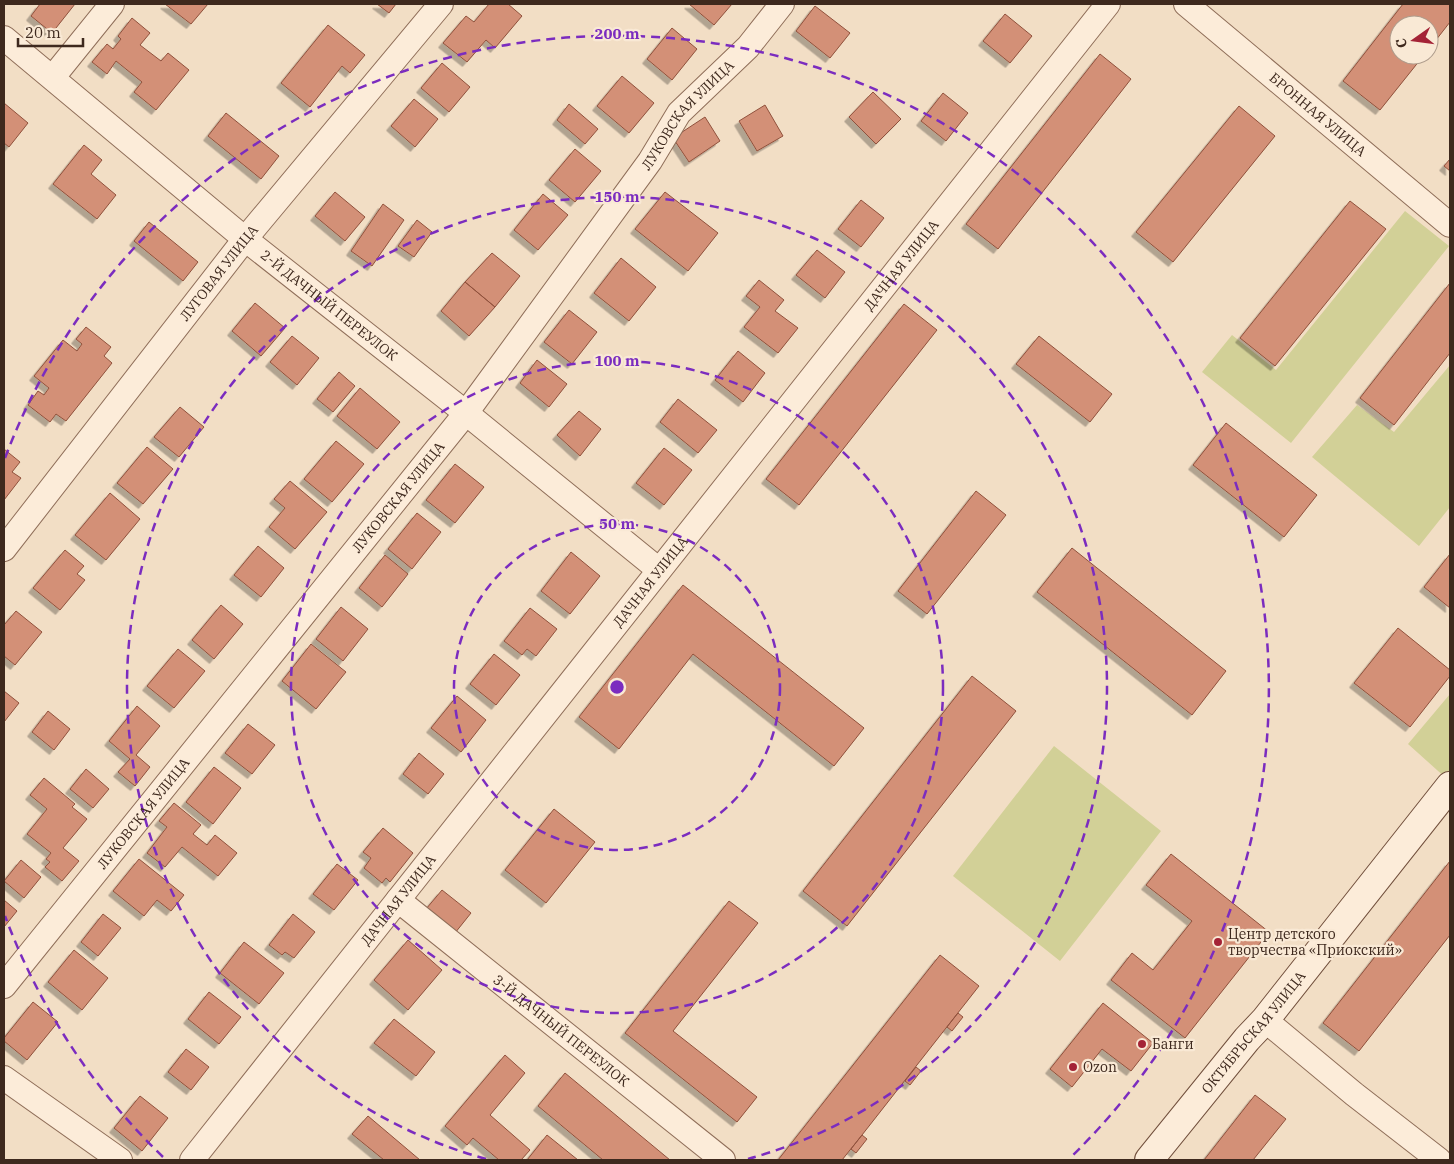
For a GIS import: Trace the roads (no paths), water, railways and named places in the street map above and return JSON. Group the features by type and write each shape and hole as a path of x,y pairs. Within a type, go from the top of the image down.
{"main road":[{"name":"ОКТЯБРЬСКАЯ УЛИЦА","path":"1149,1160 1247,1039 1265,1020 1450,786"}],"street":[{"path":"53,77 112,4"},
{"name":"ЛУГОВАЯ УЛИЦА","path":"4,549 246,239 441,4"},
{"name":"ЛУКОВСКАЯ УЛИЦА","path":"4,986 466,413 650,161 679,114 748,47 782,4"},
{"name":"ДАЧНАЯ УЛИЦА","path":"192,1160 1108,4"},
{"name":"БРОННАЯ УЛИЦА","path":"1186,4 1450,225"},
{"name":"2-Й ДАЧНЫЙ ПЕРЕУЛОК","path":"4,38 246,239 466,413 659,570"},
{"name":"3-Й ДАЧНЫЙ ПЕРЕУЛОК","path":"398,900 723,1160"},
{"path":"1265,1020 1354,1094 1439,1160"},
{"path":"4,1078 120,1160"}],"place":[{"name":"Центр детского творчества «Приокский»","path":"1218,942"},
{"name":"Банги","path":"1142,1044"},
{"name":"Ozon","path":"1073,1067"}]}
